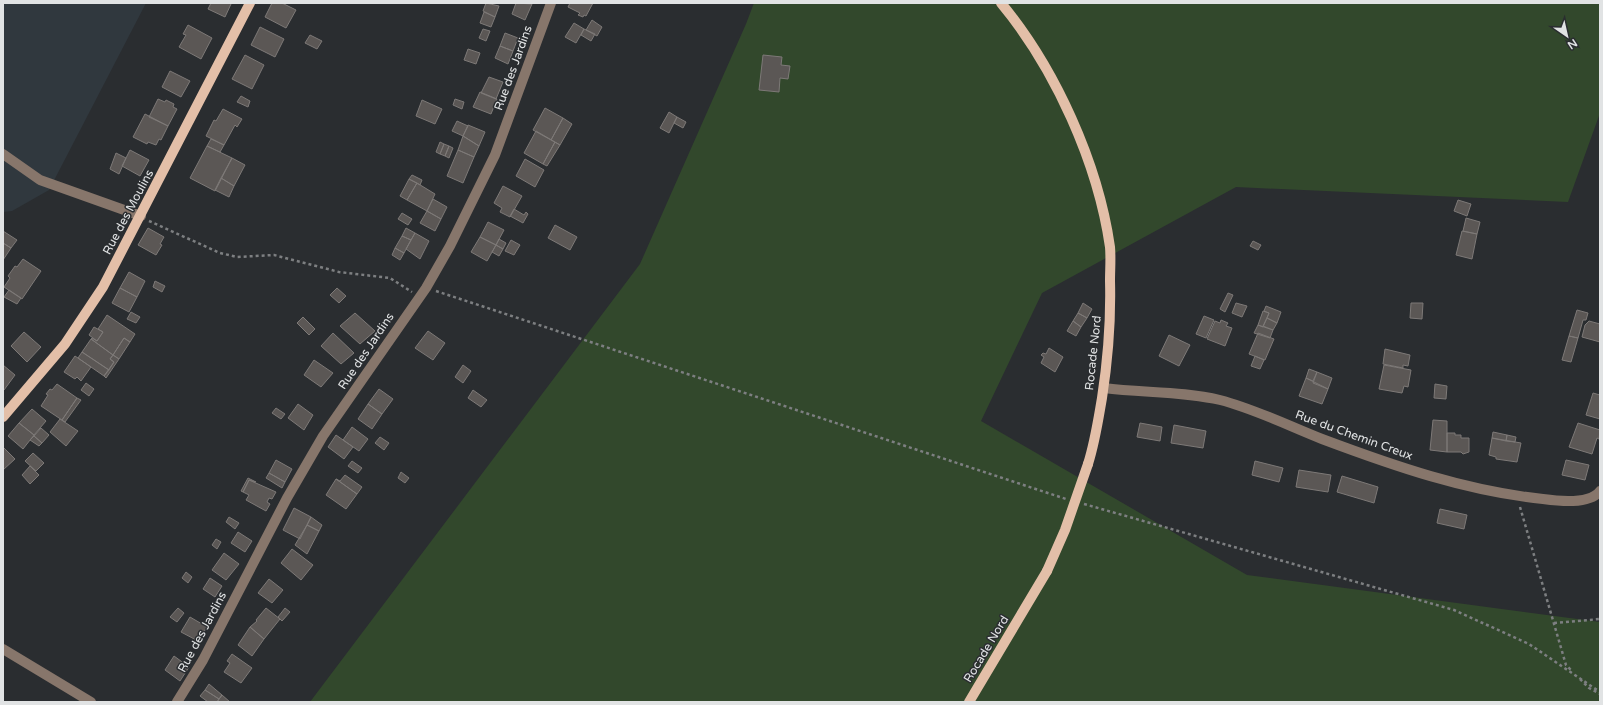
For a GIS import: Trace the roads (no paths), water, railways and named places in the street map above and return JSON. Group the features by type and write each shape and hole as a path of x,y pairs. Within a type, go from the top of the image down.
{"main road":[{"name":"Rue des Moulins","path":"3,417 46,368 86,314 103,287 250,3"},
{"name":"Rocade Nord","path":"969,702 1047,572 1065,530 1093,448 1104,388 1111,313 1110,248 1100,197 1081,144 1057,88 1044,63 1025,34 1001,3"}],"street":[{"name":"Rue des Jardins","path":"178,702 204,660 288,498 323,436 426,288 450,246 495,155 551,3"},
{"path":"3,154 40,180 141,216"},
{"name":"Rue du Chemin Creux","path":"1104,388 1187,394 1222,401 1391,463 1455,484 1517,496 1568,502 1598,493"},
{"path":"3,649 91,702"}]}
